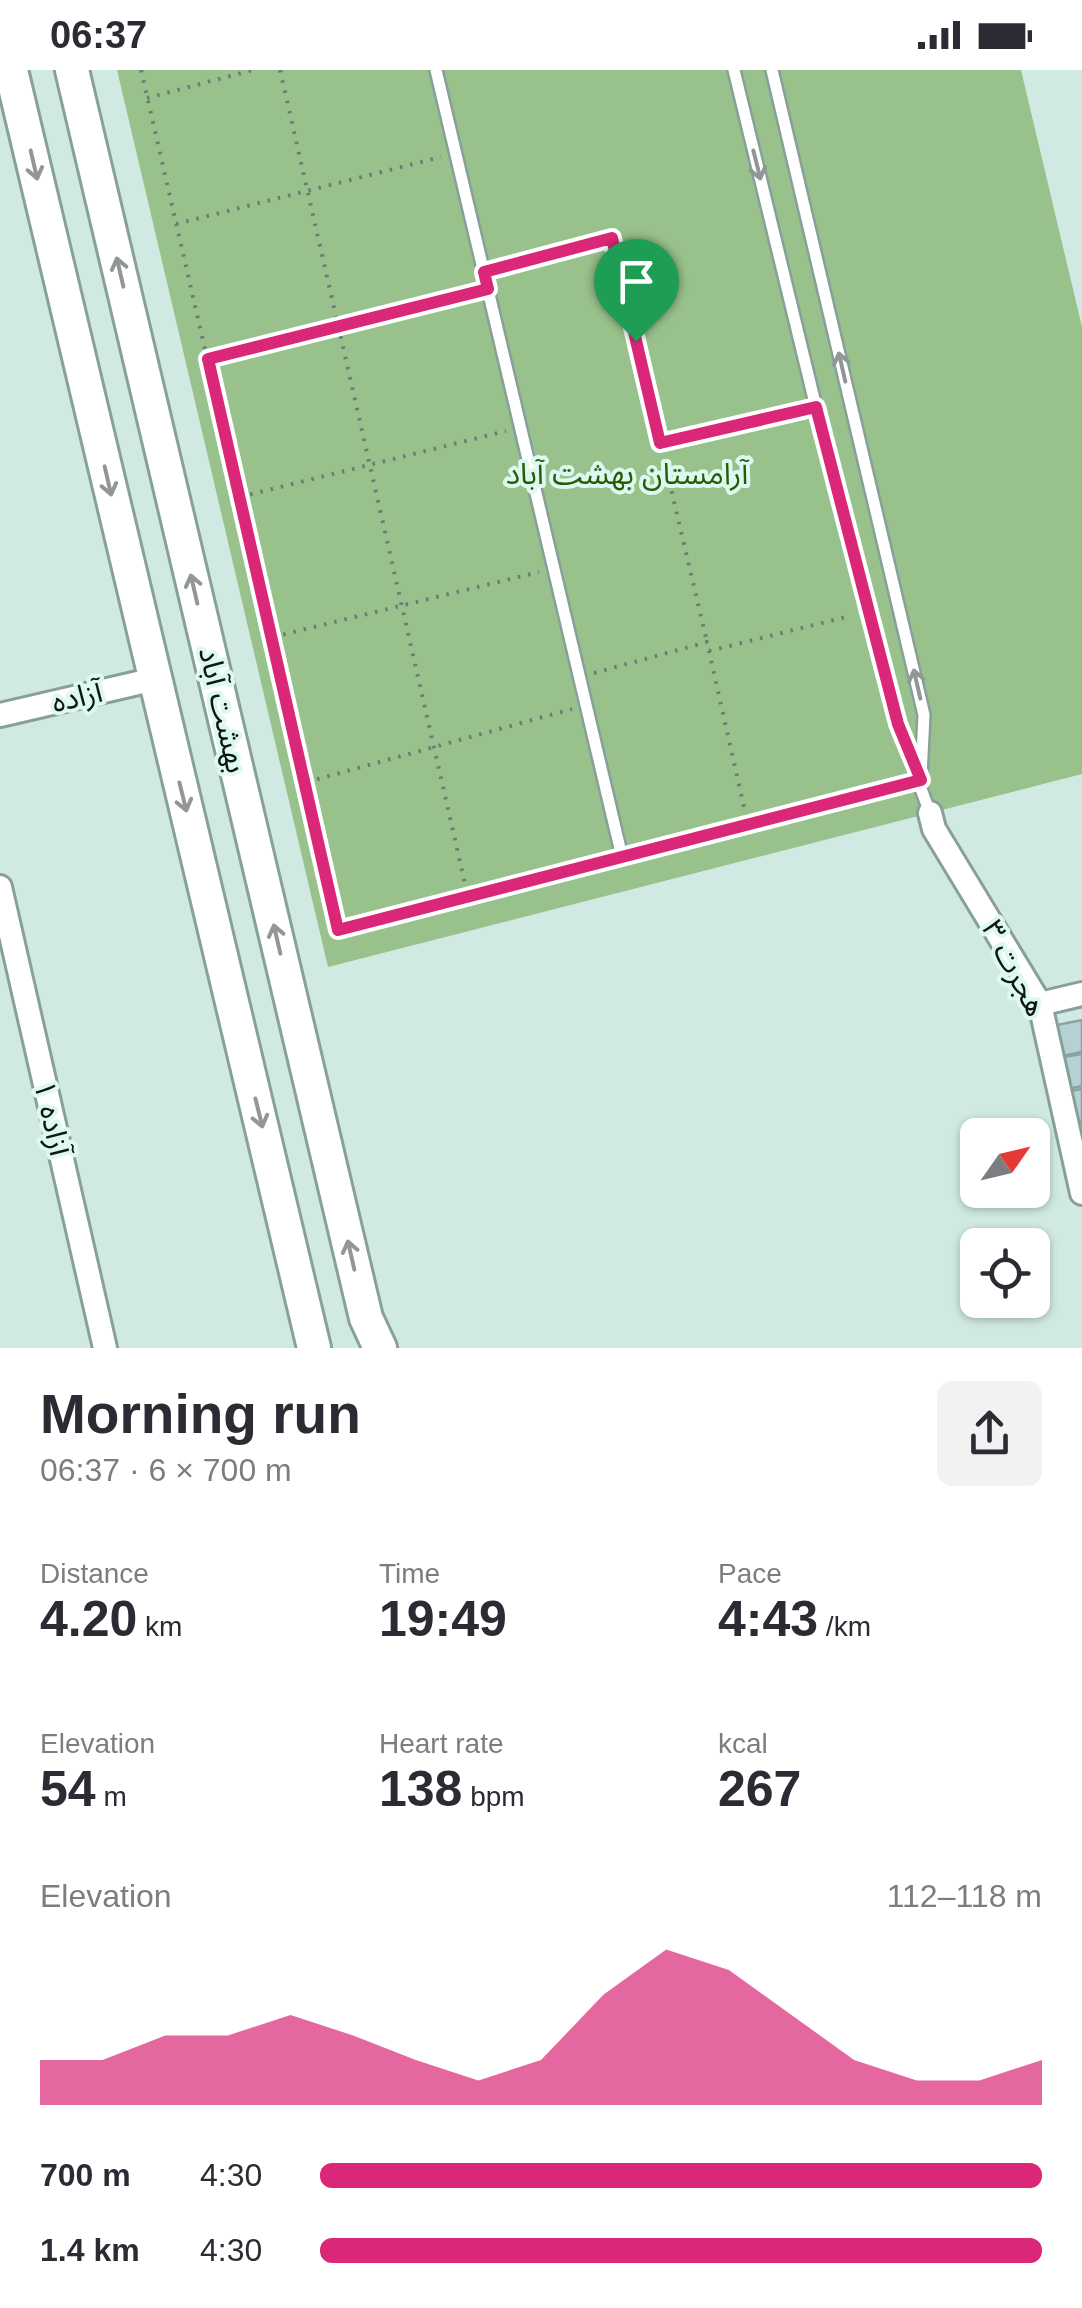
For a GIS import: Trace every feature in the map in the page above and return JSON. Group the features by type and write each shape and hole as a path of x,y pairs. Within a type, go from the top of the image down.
{"street":[{"name":"بهشت آباد","path":"11,70 10,108 155,679 314,1348"},
{"name":"بهشت آباد","path":"72,70 366,1318 380,1348"},
{"name":"آزاده","path":"0,715 155,679"},
{"name":"هجرت ۳","path":"930,813 934,829 1040,1004 1082,1192"},
{"name":"آزاده ۱","path":"0,888 5,934 105,1348"},
{"path":"1040,1004 1082,994"}],"lane":[{"path":"436,70 622,857"},
{"path":"734,70 868,611 898,724 930,813"},
{"path":"772,70 924,715 921,780"}],"path":[{"path":"141,70 338,930 921,780"},
{"path":"147,98 253,70"},
{"path":"280,70 468,897"},
{"path":"176,224 456,153"},
{"path":"484,272 612,238 748,825"},
{"path":"208,359 488,289"},
{"path":"660,443 816,407"},
{"path":"240,497 520,428"},
{"path":"273,637 554,569"},
{"path":"709,651 868,611"},
{"path":"579,678 708,642"},
{"path":"307,782 586,705"}],"green space":[{"name":"آرامستان بهشت آباد","path":"117,70 1021,70 1082,327 1082,774 328,967"}],"building":[{"path":"1082,1020 1082,1052 1057,1057 1052,1026"},
{"path":"1082,1054 1082,1086 1063,1090 1057,1058"},
{"path":"1082,1089 1082,1121 1071,1123 1065,1092"}],"route":[{"path":"612,238 636,341 660,443 816,407 898,724 921,780 338,930 208,359 488,289 484,272 612,238"}]}
